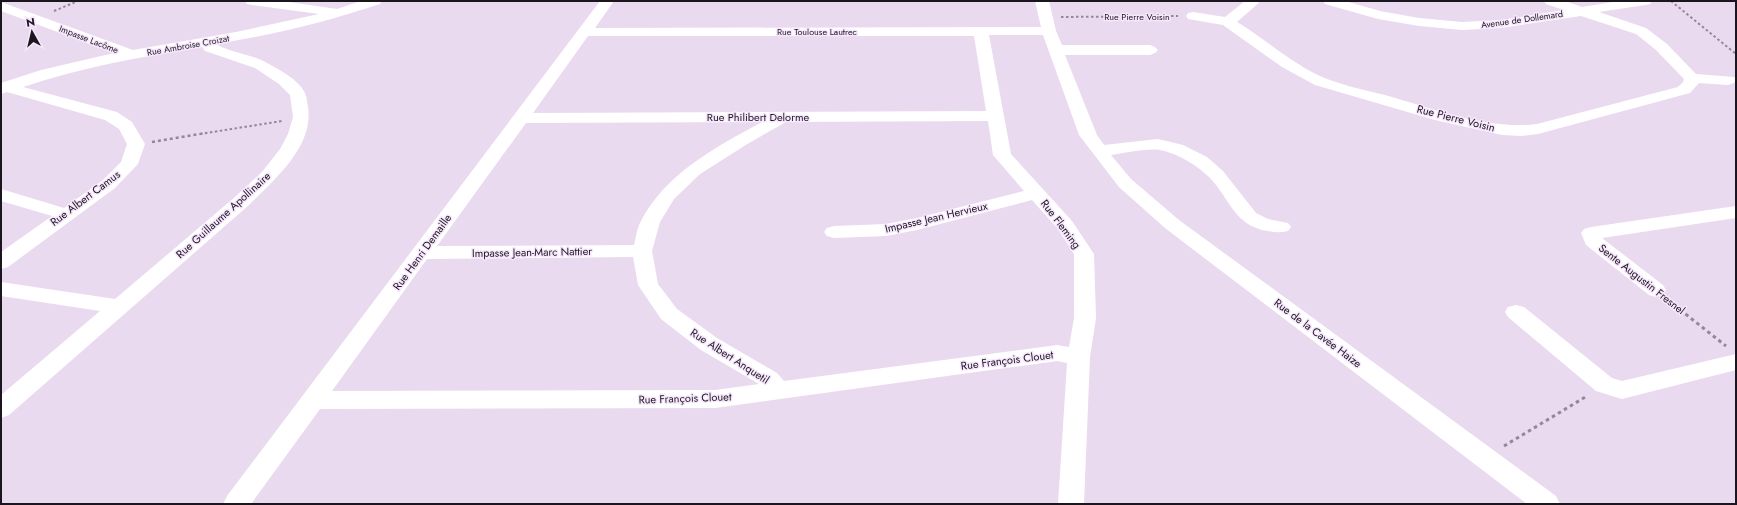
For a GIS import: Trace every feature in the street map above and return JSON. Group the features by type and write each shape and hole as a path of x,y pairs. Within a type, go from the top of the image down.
{"street":[{"path":"252,1 341,13"},
{"name":"Rue Ambroise Croizat","path":"3,88 58,71 133,55 301,24 341,13 375,1"},
{"name":"Rue Henri Demaille","path":"236,504 607,1"},
{"path":"1228,22 1254,1"},
{"name":"Avenue de Dollemard","path":"1330,1 1378,15 1419,22 1462,26 1501,24 1645,1"},
{"path":"1551,1 1630,27 1649,37 1692,78 1728,80"},
{"name":"Impasse Lacôme","path":"1,6 133,55"},
{"name":"Rue Toulouse Lautrec","path":"584,32 980,31 1046,16"},
{"name":"Rue de la Cavée Haize","path":"1046,16 1088,135 1125,183 1172,224 1547,504"},
{"name":"Rue Pierre Voisin","path":"1193,16 1212,18 1228,22 1242,30 1287,64 1321,82 1441,116 1502,130 1520,131 1538,129 1677,92 1684,90 1691,84 1692,78"},
{"name":"Rue Fleming","path":"980,31 1002,155 1065,225 1084,254 1085,318 1079,357 1071,504"},
{"name":"Rue Guillaume Apollinaire","path":"1,409 242,201 268,176 288,152 297,134 301,118 298,94 285,81 260,65 210,48 208,42"},
{"path":"1057,50 1150,50"},
{"name":"Rue Albert Camus","path":"1,262 65,214 109,184 129,164 136,144 126,126 111,116 3,88"},
{"name":"Rue Philibert Delorme","path":"521,118 994,116"},
{"name":"Rue Albert Anquetil","path":"779,391 769,380 709,344 669,314 648,285 642,251 650,222 667,196 694,170 748,136 785,117"},
{"path":"1099,151 1158,144 1177,149 1201,161 1217,175 1249,216 1263,224 1281,227"},
{"name":"Impasse Jean Hervieux","path":"834,232 886,230 917,224 1037,193"},
{"path":"1,195 65,214"},
{"name":"Sente Augustin Fresnel","path":"1656,290 1593,241 1591,233 1736,212"},
{"name":"Impasse Jean-Marc Nattier","path":"421,253 642,251"},
{"path":"1,289 119,307"},
{"path":"1516,312 1604,385 1622,390 1733,356"},
{"name":"Rue François Clouet","path":"312,400 714,399 1057,353 1079,357"}],"path":[{"path":"37,19 78,1"},
{"path":"1671,1 1736,54"},
{"name":"Rue Pierre Voisin","path":"1046,16 1193,16"},
{"path":"150,142 301,118"},
{"name":"Sente Augustin Fresnel","path":"1656,290 1733,356"},
{"path":"1486,458 1604,385"}]}
